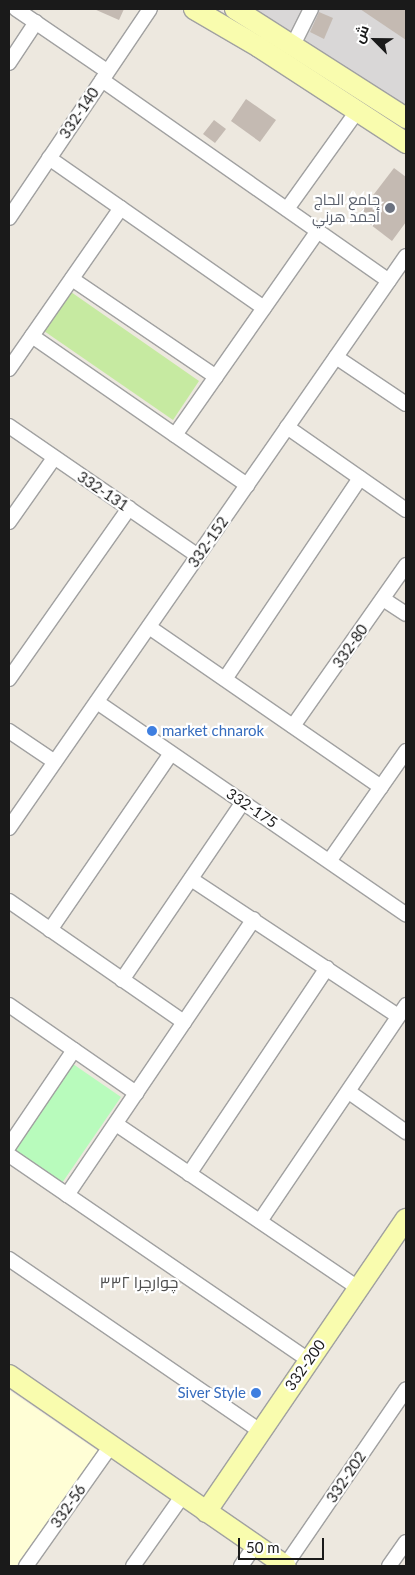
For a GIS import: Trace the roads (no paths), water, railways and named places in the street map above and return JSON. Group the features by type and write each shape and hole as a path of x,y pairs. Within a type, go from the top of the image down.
{"street":[{"path":"16,9 287,209 389,281"},
{"name":"332-140","path":"9,218 150,9"},
{"path":"194,9 259,46 358,110 406,144"},
{"path":"235,9 406,118"},
{"path":"293,45 311,9"},
{"path":"9,63 36,22"},
{"path":"287,209 358,110"},
{"path":"49,158 264,308"},
{"path":"9,369 121,208"},
{"path":"175,435 318,231"},
{"name":"332-152","path":"9,828 406,256"},
{"path":"72,279 216,377"},
{"path":"32,336 247,485"},
{"path":"336,357 406,404"},
{"name":"332-131","path":"9,426 198,556"},
{"path":"287,427 406,510"},
{"path":"9,522 54,458"},
{"path":"225,679 360,478"},
{"path":"9,679 129,508"},
{"name":"332-80","path":"293,726 384,599 406,565"},
{"path":"384,599 406,614"},
{"path":"149,627 381,787"},
{"name":"332-175","path":"98,702 405,910"},
{"path":"9,731 55,762"},
{"path":"330,860 406,751"},
{"path":"50,930 171,753"},
{"path":"122,980 243,802"},
{"path":"191,879 327,968 402,1011 260,1221"},
{"path":"9,902 184,1022"},
{"path":"67,1195 254,919"},
{"path":"189,1174 327,968"},
{"path":"9,1005 136,1093"},
{"path":"9,1146 74,1050"},
{"path":"349,1092 406,1132"},
{"path":"116,1124 358,1288"},
{"path":"9,1155 308,1360"},
{"name":"332-200","path":"206,1512 358,1288 403,1230"},
{"path":"9,1259 260,1431"},
{"path":"9,1375 110,1447 285,1566"},
{"name":"332-202","path":"285,1566 406,1389"},
{"name":"332-56","path":"26,1566 110,1447"},
{"path":"133,1566 183,1495"},
{"path":"389,1566 406,1542"},
{"path":"241,1566 255,1546"}],"place":[{"name":"جامع الحاج أحمد هرني","path":"390,208"},
{"name":"market chnarok","path":"152,731"},
{"name":"Siver Style","path":"256,1393"}],"district":[{"name":"چوارچرا ٣٣٢","path":"139,1282"}]}
